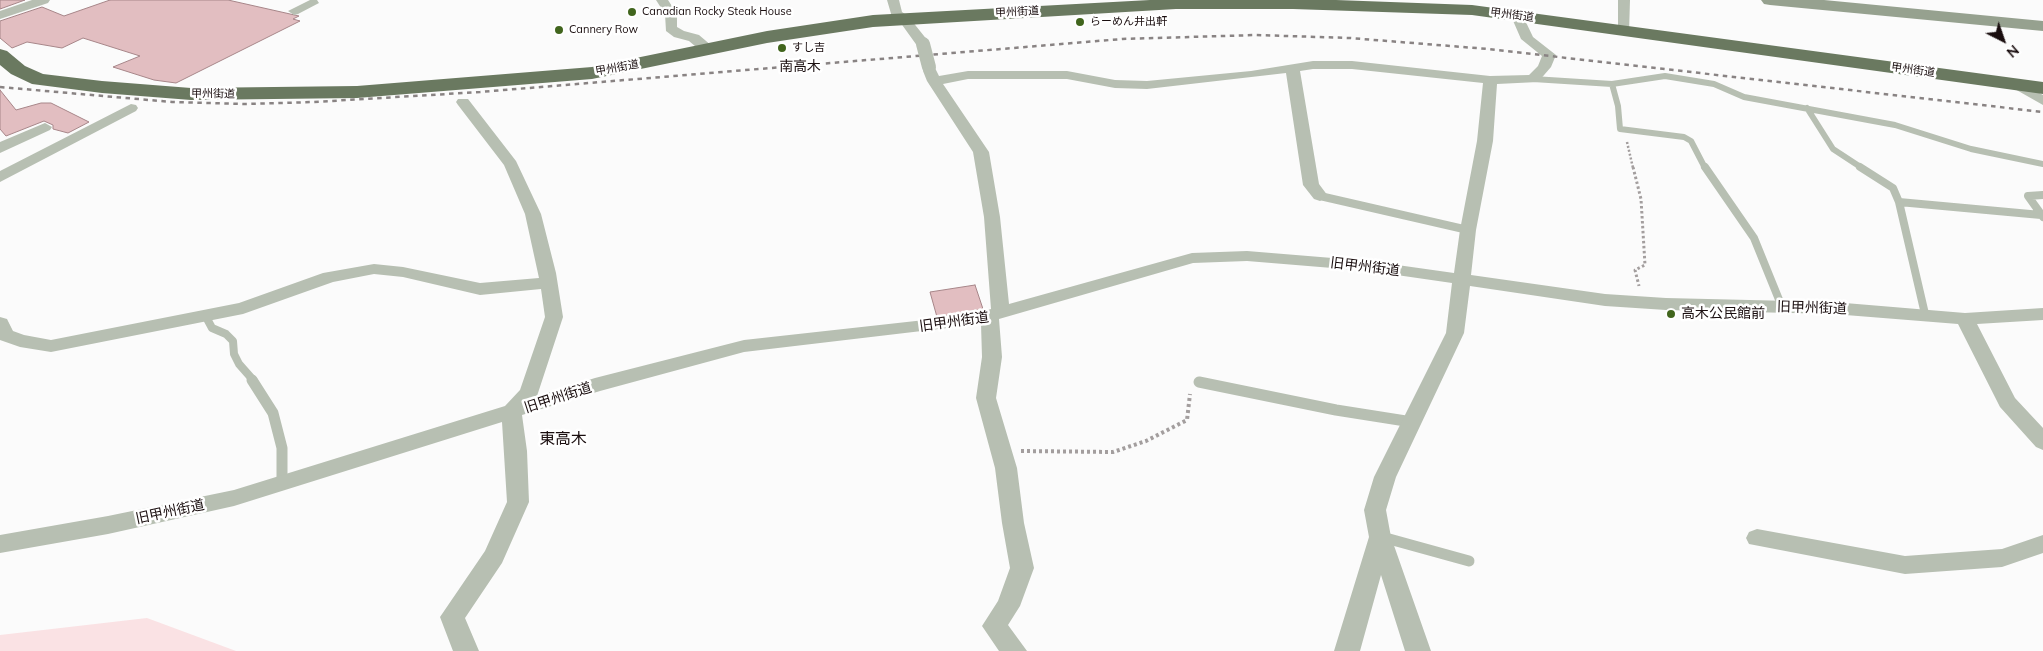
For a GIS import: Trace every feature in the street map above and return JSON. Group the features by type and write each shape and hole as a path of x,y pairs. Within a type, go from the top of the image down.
{"highway":[{"name":"甲州街道","path":"0,55 18,70 38,80 182,94 247,95 367,91 592,73 835,26 904,19 1220,3 1444,8 1624,30 2043,88"}],"street":[{"path":"0,15 44,0"},
{"path":"662,0 671,14 671,28 679,34 694,38 707,50"},
{"path":"893,0 896,14 904,19 923,44 931,74 981,152 992,217 995,316 986,398 1006,468 1013,523 1022,568 1008,606 994,626 1014,651"},
{"path":"1624,0 1624,30"},
{"path":"1770,0 2043,26"},
{"path":"294,11 312,1"},
{"path":"931,74 1067,75 1115,84 1147,85 1214,80 1313,65 1352,65 1490,80 1533,79 1544,67 1549,55 1528,39 1517,16"},
{"path":"1292,68 1301,112 1311,185 1320,196"},
{"path":"1418,651 1380,537 1375,510 1385,477 1454,333 1463,280 1468,230 1485,141 1490,80"},
{"path":"2018,85 2043,101"},
{"path":"463,102 511,164 533,214 554,317 529,393 511,413 516,451 518,502 494,556 452,617 466,651"},
{"path":"0,177 131,108"},
{"path":"2,144 45,127"},
{"path":"2,144 35,157"},
{"name":"旧甲州街道","path":"0,544 108,525 215,502 282,484 595,385 744,346 995,316 1192,258 1218,256 1360,265 1605,300 1642,303 1925,314 1965,319 2043,314"},
{"path":"0,323 5,334 20,341 51,346 243,308 329,277 366,269 403,272 480,289 548,283"},
{"path":"1965,319 2007,402 2043,442"},
{"path":"1347,651 1380,537"},
{"path":"1757,538 1905,564 2002,558 2043,544"}],"lane":[{"path":"1533,79 1612,84 1665,76 1714,84 1744,97 1895,125 1971,149 2043,164"},
{"path":"1612,84 1618,106 1620,129 1684,137 1691,141 1702,163 1754,238 1782,307"},
{"path":"1807,108 1833,149 1893,188 1899,202 1925,314"},
{"path":"2042,216 2028,196 2043,195"},
{"path":"1320,196 1468,230"},
{"path":"1899,202 2042,216"},
{"path":"205,315 212,328 226,334 233,341 234,354 239,364 259,387 273,413 282,448 282,484"},
{"path":"1199,382 1336,410 1412,422"},
{"path":"1380,537 1469,561"}],"path":[{"path":"1620,129 1626,137 1641,199 1644,265 1635,270 1642,303"},
{"path":"1001,450 1114,452 1146,441 1187,420 1190,392 1199,382"}],"shaded area":[{"path":"147,618 236,651 0,651 0,635"}],"building":[{"path":"0,0 25,0 0,9"},
{"path":"110,0 228,0 299,16 293,19 300,21 176,83 154,80 113,67 140,56 83,38 62,48 27,42 12,48 0,38 0,21 42,7 64,16"},
{"path":"0,90 16,110 41,103 51,103 89,122 68,133 53,129 53,125 44,121 6,136 0,129"},
{"path":"975,285 983,309 937,317 930,292"}],"railway":[{"path":"0,87 172,102 246,104 314,102 480,92 1122,39 1256,35 1350,38 1488,49 2043,112"}],"place":[{"name":"Canadian Rocky Steak House","path":"632,12"},
{"name":"らーめん井出軒","path":"1080,22"},
{"name":"Cannery Row","path":"559,30"},
{"name":"すし吉","path":"782,48"},
{"name":"高木公民館前","path":"1671,314"}],"district":[{"name":"南高木","path":"800,67"},
{"name":"東高木","path":"563,439"}]}
